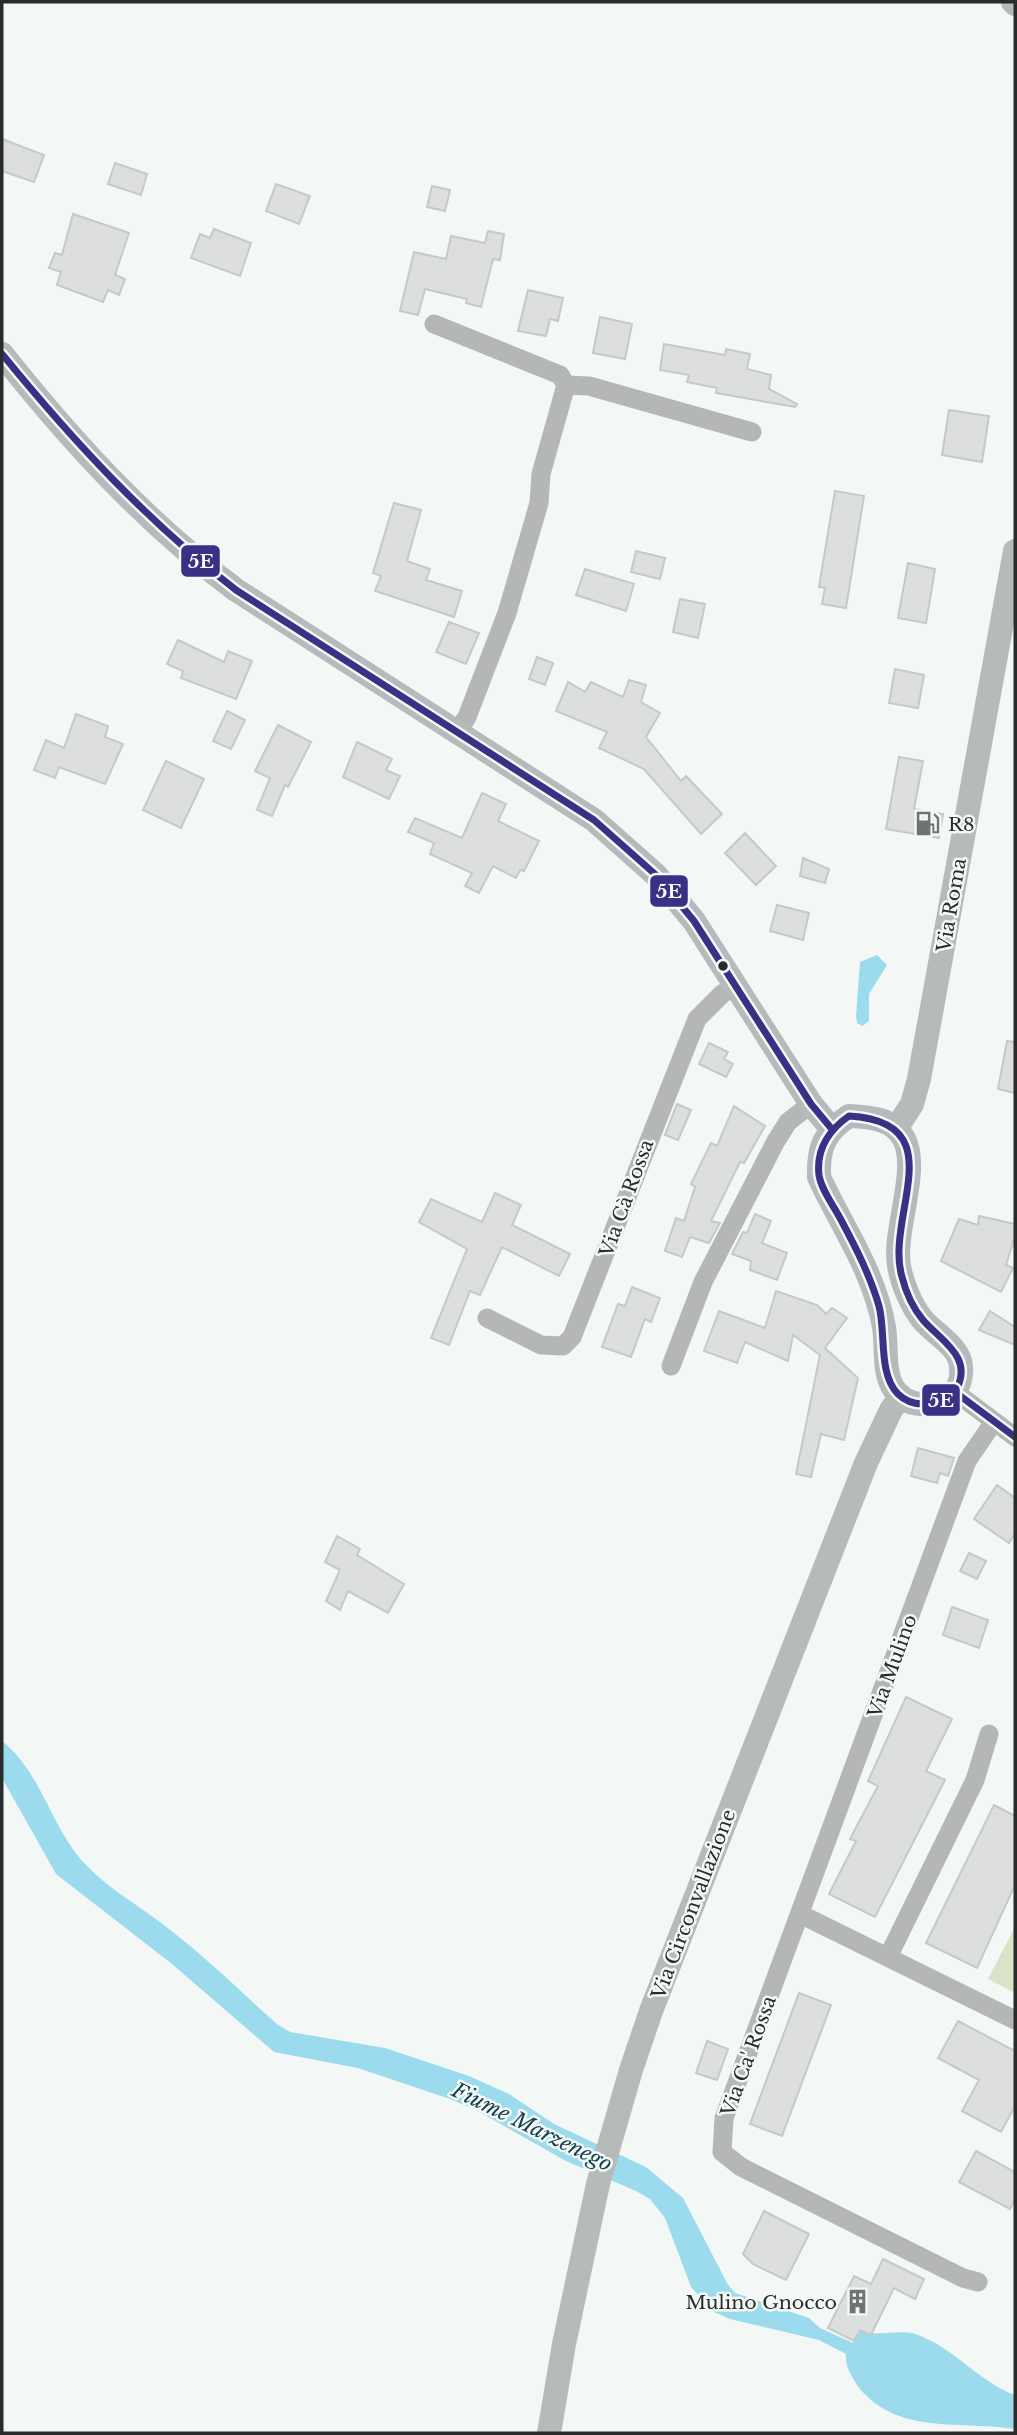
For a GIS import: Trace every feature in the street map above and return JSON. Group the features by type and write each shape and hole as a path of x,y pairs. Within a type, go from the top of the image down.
{"main road":[{"path":"2,354 131,500 181,549 236,590 594,820 656,875 694,921 811,1104 831,1128"},
{"name":"Via Roma","path":"896,1129 912,1104 919,1079 1015,551"},
{"path":"849,1116 873,1117 896,1129 904,1139 908,1160 899,1237 899,1266 906,1290 921,1318 956,1353 962,1366 955,1392 943,1401 926,1405 911,1403 901,1396 889,1379 884,1332 875,1292 819,1177 818,1157 831,1128 849,1116"},
{"name":"Via Circonvallazione","path":"549,2433 564,2344 598,2184 652,2011 877,1436 901,1396"}],"street":[{"path":"433,324 560,374 566,385 541,474 539,503 507,613 467,717 458,731"},
{"path":"566,385 589,386 752,432"},
{"name":"Via Cà Rossa","path":"487,1318 541,1345 563,1346 572,1338 697,1019 722,994 736,985"},
{"path":"671,1366 703,1282 776,1141 788,1122 811,1104"},
{"path":"955,1392 1015,1437"},
{"name":"Via Mulino","path":"802,1915 967,1461 993,1423"},
{"path":"888,1957 975,1780 989,1734"},
{"path":"802,1915 1015,2020"},
{"name":"Via Ca' Rossa","path":"802,1915 724,2118 722,2152 741,2167 978,2283"}],"green space":[{"path":"1015,1927 1015,1993 988,1979"}],"water":[{"path":"877,955 887,965 869,994 869,1021 862,1026 857,1023 856,1016 860,962"},
{"name":"Fiume Marzenego","path":"2,1741 27,1768 63,1833 85,1864 104,1882 183,1940 277,2024 290,2032 385,2048 469,2076 509,2094 554,2124 646,2167 683,2198 727,2283 735,2293 809,2318 820,2328 853,2343 860,2330 874,2333 911,2333 931,2341 989,2382 1015,2395 1015,2429 928,2423 892,2413 875,2403 859,2388 848,2368 846,2354 819,2340 730,2319 714,2312 691,2287 665,2218 650,2199 566,2161 476,2110 450,2099 358,2068 274,2052 172,1964 56,1874 2,1778"}],"building":[{"path":"2,139 44,155 34,182 2,171"},
{"path":"115,163 147,174 141,195 108,184"},
{"path":"276,184 310,196 299,224 266,211"},
{"path":"432,186 450,190 445,211 427,207"},
{"path":"73,214 129,233 115,275 125,279 119,295 108,290 103,302 57,285 61,272 49,268 55,253 62,255"},
{"path":"214,229 251,243 240,276 191,258 200,234 210,238"},
{"path":"488,231 504,234 500,260 493,259 481,307 466,303 467,299 425,289 418,315 400,311 414,252 446,259 451,236 485,243"},
{"path":"528,290 563,298 558,321 550,319 546,336 518,331"},
{"path":"600,317 632,324 625,359 593,353"},
{"path":"664,344 725,355 726,349 750,354 747,369 771,375 769,389 797,404 795,407 716,393 717,388 687,382 689,375 660,370"},
{"path":"949,410 989,416 982,462 942,455"},
{"path":"835,491 864,496 846,608 822,604 825,588 819,587"},
{"path":"394,503 421,510 407,561 430,569 426,580 462,591 454,617 375,591 381,576 373,573"},
{"path":"636,551 665,558 660,579 631,572"},
{"path":"908,563 935,569 926,623 898,618"},
{"path":"585,569 634,584 626,611 576,595"},
{"path":"680,599 705,604 698,638 673,632"},
{"path":"449,622 479,633 466,664 436,652"},
{"path":"178,640 224,662 228,651 252,661 236,699 181,678 183,671 167,664"},
{"path":"537,657 553,663 545,685 529,679"},
{"path":"895,669 924,675 918,708 889,703"},
{"path":"629,680 646,685 641,702 660,713 646,737 681,781 686,776 722,814 701,834 644,769 599,748 607,732 556,711 568,682 585,692 591,682 623,697"},
{"path":"227,711 245,720 231,749 213,741"},
{"path":"76,714 108,726 105,737 123,744 105,784 59,767 55,778 34,770 46,740 64,748"},
{"path":"278,725 311,742 288,787 285,785 272,816 257,810 270,778 255,771"},
{"path":"357,742 392,759 386,770 400,776 389,799 343,777"},
{"path":"899,757 923,761 914,809 943,814 939,838 886,829"},
{"path":"166,761 204,779 181,828 143,810"},
{"path":"482,793 506,804 498,821 539,841 524,871 520,870 516,878 493,866 479,893 465,886 472,873 430,854 434,843 408,832 415,818 462,838"},
{"path":"745,833 776,866 756,885 725,853"},
{"path":"803,858 829,869 825,883 800,876"},
{"path":"777,905 809,913 803,940 770,931"},
{"path":"1007,1041 1015,1042 1015,1093 998,1089"},
{"path":"709,1043 728,1052 724,1059 733,1064 726,1077 699,1064"},
{"path":"677,1104 691,1110 678,1140 665,1135"},
{"path":"734,1106 765,1126 744,1163 740,1162 711,1221 720,1223 709,1243 690,1237 682,1257 665,1251 676,1218 684,1221 695,1187 691,1184 711,1143 717,1146"},
{"path":"495,1193 521,1205 512,1225 570,1254 559,1276 502,1247 480,1295 470,1291 449,1345 431,1338 467,1249 419,1222 431,1199 482,1222"},
{"path":"755,1214 771,1221 762,1243 787,1253 777,1280 750,1270 751,1261 732,1254 743,1232 747,1233"},
{"path":"979,1216 1015,1224 1015,1236 1006,1265 1013,1268 1001,1292 941,1261 959,1219 978,1225"},
{"path":"632,1287 660,1298 651,1322 645,1319 631,1357 602,1347 618,1304 625,1306"},
{"path":"776,1291 817,1305 826,1314 832,1308 847,1318 825,1348 858,1378 844,1440 821,1434 811,1477 796,1474 820,1355 793,1335 788,1361 745,1342 737,1363 704,1351 719,1311 765,1328"},
{"path":"990,1311 1015,1327 1015,1345 979,1330"},
{"path":"918,1448 954,1458 948,1476 940,1473 937,1483 911,1476"},
{"path":"997,1485 1015,1498 1015,1533 1009,1543 974,1519"},
{"path":"337,1536 360,1549 357,1555 404,1584 388,1613 348,1591 340,1610 326,1601 340,1570 325,1562"},
{"path":"969,1553 986,1561 977,1579 960,1571"},
{"path":"952,1607 988,1620 979,1648 943,1635"},
{"path":"906,1697 952,1719 926,1771 945,1780 875,1917 829,1894 856,1841 850,1839 878,1786 868,1781"},
{"path":"994,1805 1015,1816 1015,1885 977,1968 926,1943"},
{"path":"799,1993 831,2005 782,2136 750,2124"},
{"path":"958,2021 1015,2051 1015,2106 1001,2132 962,2111 979,2080 938,2058"},
{"path":"707,2041 728,2049 717,2080 696,2073"},
{"path":"976,2151 1015,2172 1015,2199 1010,2209 959,2182"},
{"path":"764,2211 809,2234 786,2280 753,2264 743,2254"},
{"path":"883,2259 924,2279 915,2299 894,2288 871,2335 860,2330 854,2341 828,2328 854,2276 871,2284"}],"transit line":[{"name":"5E","path":"2,354 112,479 203,564 236,590 594,820 656,875 694,921 811,1104 831,1128"},
{"name":"5E","path":"849,1116 881,1122 900,1135 908,1153 909,1176 899,1253 902,1277 916,1310 953,1350 961,1368 956,1390 935,1402 912,1402 904,1399 892,1386 885,1364 881,1316 875,1294 857,1250 820,1180 820,1157 825,1141 835,1127 849,1116"},
{"name":"5E","path":"955,1392 1015,1437"}],"place":[{"name":"R8","path":"928,824"},
{"name":"Mulino Gnocco","path":"857,2302"}]}
